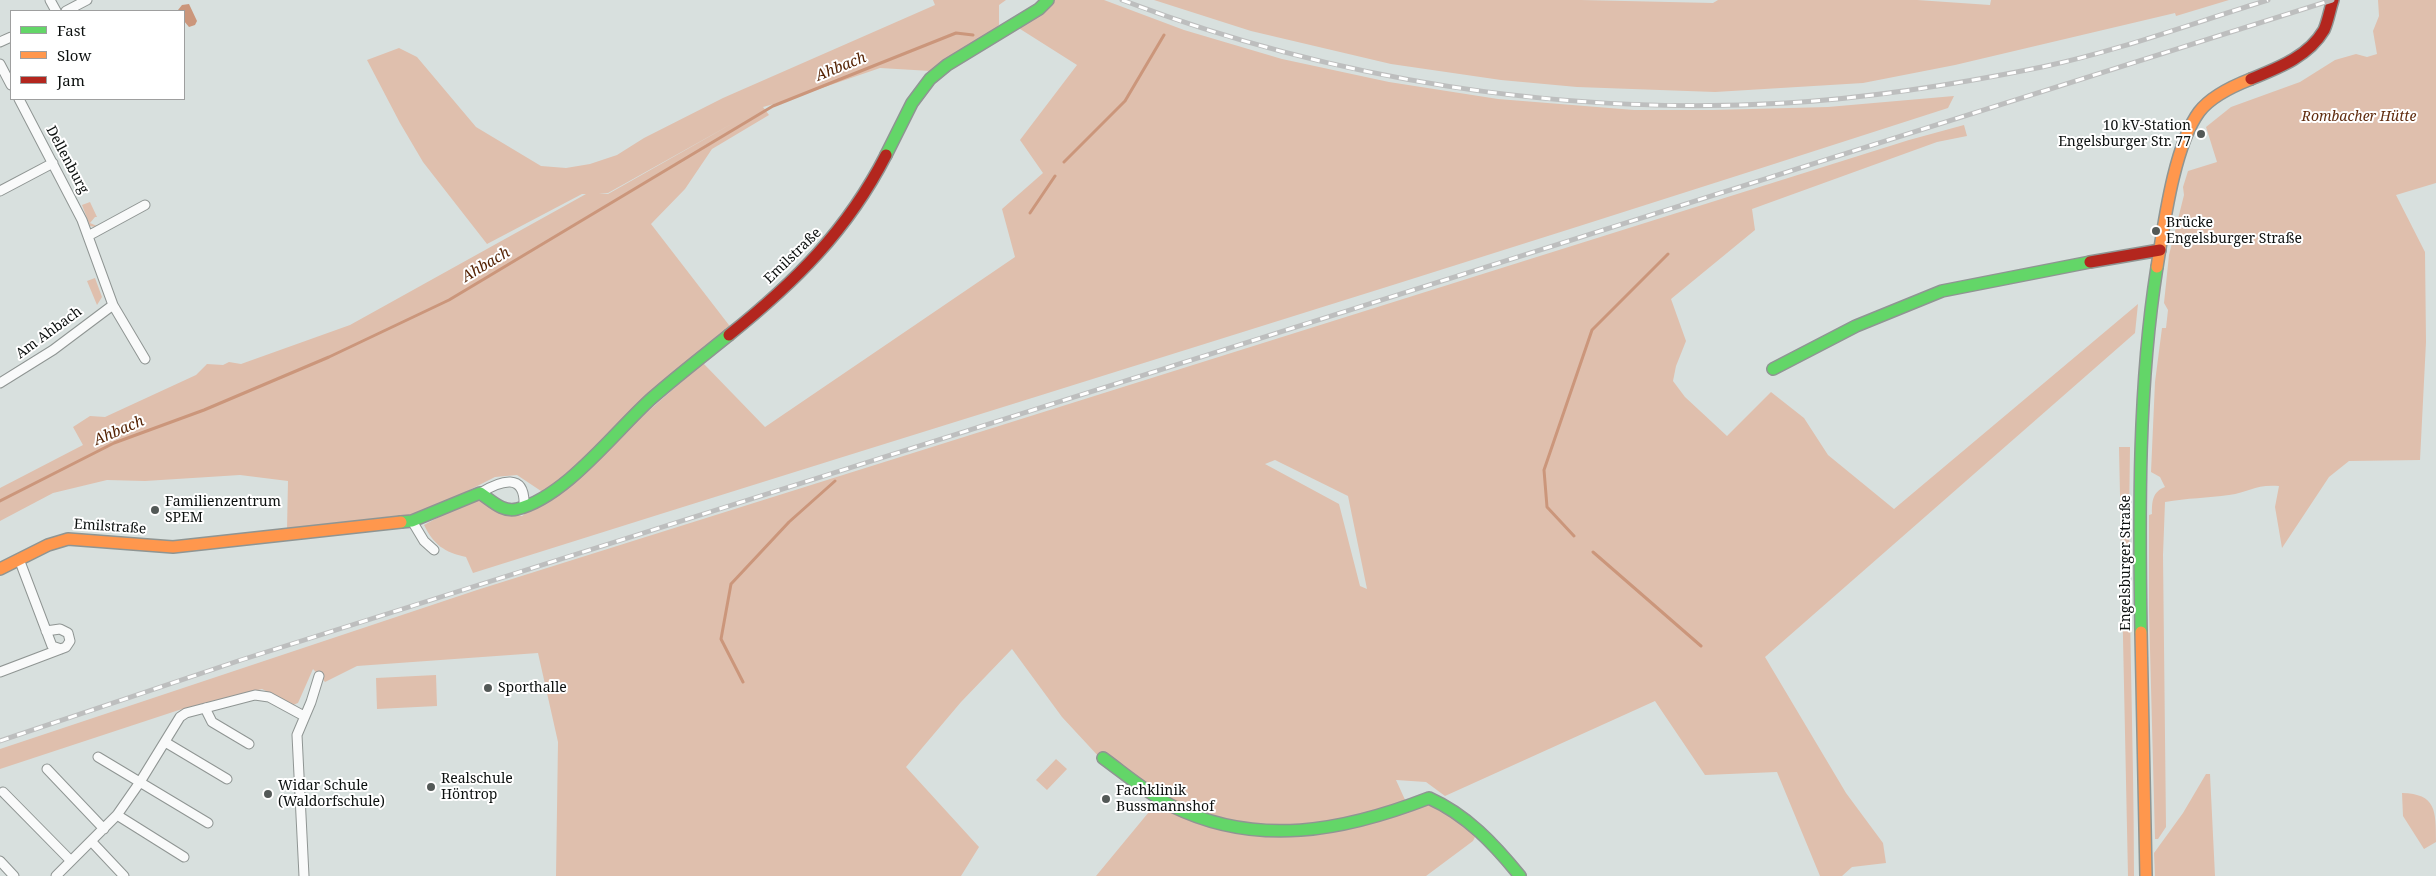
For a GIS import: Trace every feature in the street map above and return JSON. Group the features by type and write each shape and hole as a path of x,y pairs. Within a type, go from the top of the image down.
{"street":[{"path":"68,10 87,0"},
{"name":"Emilstraße","path":"0,569 48,545 68,539 185,547 412,520 480,493 499,482 508,480 515,483 521,489 524,496 524,507 554,490 654,397 717,346 811,262 837,234 861,202 910,105 932,78 947,66 1022,20 1048,0"},
{"name":"Engelsburger Straße","path":"2146,876 2140,509 2144,376 2160,250 2185,137 2200,109 2222,91 2303,55 2322,34 2332,4"},
{"path":"0,64 10,83"},
{"name":"Dellenburg","path":"20,100 70,194 88,236 113,305 145,358"},
{"path":"0,191 53,163"},
{"path":"88,236 145,205"},
{"path":"1773,369 1814,346 1915,300 1942,291 2144,251 2160,250"},
{"name":"Am Ahbach","path":"0,383 53,350 113,305"},
{"path":"480,493 503,508 512,510 524,507"},
{"path":"412,520 424,541 434,550"},
{"path":"19,559 52,646 61,649"},
{"path":"0,672 66,647 70,642 68,633 60,629 46,631"},
{"path":"304,876 297,735 319,676"},
{"path":"61,874 117,815 140,782 180,717 205,708 255,695 262,696 304,716"},
{"path":"205,708 212,722 249,744"},
{"path":"165,742 227,779"},
{"path":"98,757 208,823"},
{"path":"1103,758 1172,805 1220,824 1250,831 1272,833 1335,829 1401,809 1429,798 1445,804 1458,813 1520,876"},
{"path":"47,769 104,828"},
{"path":"3,792 71,862"},
{"path":"117,815 184,857"},
{"path":"91,841 124,876"},
{"path":"0,861 14,876"}],"green space":[{"path":"933,0 1006,0 999,5 999,25 988,36 931,71 880,68 763,107 769,115 712,149 685,189 651,224 732,329 544,493 517,475 495,477 418,516 395,516 287,529 288,481 240,475 145,481 107,480 53,493 0,521 0,488 83,445 73,427 90,416 105,417 196,375 207,364 223,365 229,362 241,364 350,325 586,194 582,194 487,244 423,162 367,60 399,48 417,57 476,127 541,166 566,168 590,164 617,155 644,138 723,98 935,5","holes":["735,122 608,194 599,194 608,193"]},
{"path":"1050,0 1104,0 1184,30 1282,59 1389,82 1498,99 1634,110 1713,110 1828,107 1954,96 1948,108 1395,284 473,573 466,557 452,553 436,543 424,525 469,501 480,500 499,512 522,516 596,457 703,363 765,427 1015,257 1002,209 1043,173 1020,140 1077,65 1017,27 1047,10"},
{"path":"1154,0 1581,0 1713,3 1718,0 1917,0 1990,5 1991,0 2229,0 2176,16 2175,13 1955,65 1863,83 1715,92 1577,87 1501,80 1391,64 1251,31"},
{"name":"Rombacher Hütte","path":"2378,0 2436,0 2436,183 2396,195 2425,252 2426,342 2420,460 2349,461 2329,477 2282,548 2275,507 2279,486 2258,487 2229,495 2165,502 2163,555 2166,827 2158,839 2155,839 2149,611 2149,515 2152,514 2155,495 2165,487 2160,477 2151,472 2155,382 2162,328 2166,328 2168,310 2164,303 2169,255 2184,195 2183,187 2188,171 2217,162 2206,127 2231,107 2300,82 2335,60 2356,54 2367,57 2377,54 2373,31 2379,16"},
{"path":"1964,125 1967,136 1937,142 1752,209 1755,230 1671,299 1686,341 1676,366 1673,381 1685,397 1727,436 1771,392 1804,418 1828,455 1894,509 2138,304 2135,333 1765,657 1846,793 1883,843 1886,863 1852,867 1842,876 1820,876 1777,772 1705,775 1655,701 1445,796 1426,782 1396,780 1406,802 1344,822 1309,828 1242,826 1192,812 1192,818 1231,832 1269,837 1335,832 1429,803 1446,810 1476,835 1473,841 1426,876 1096,876 1158,801 1100,758 1062,717 1012,649 961,702 906,767 979,847 961,876 556,876 558,742 538,653 357,666 325,682 313,669 298,703 293,705 262,689 179,710 0,769 0,749 477,590 1909,140","holes":["1275,460 1348,496 1367,589 1360,586 1339,504 1265,464"]},
{"path":"90,202 97,217 90,223 97,226 95,227 90,226 82,205"},
{"path":"95,278 102,297 97,305 87,281"},
{"path":"2119,447 2130,447 2129,554 2134,876 2128,876"},
{"path":"436,675 437,706 377,709 376,678"},
{"path":"1056,759 1067,769 1047,790 1036,780"},
{"path":"2206,774 2210,774 2215,876 2155,876 2154,853 2183,813"},
{"path":"2402,793 2422,797 2432,806 2436,842 2424,849 2403,816"}],"shaded area":[{"path":"189,4 197,21 195,25 189,27 185,22 185,10 178,10 182,5"}],"waterway":[{"name":"Ahbach","path":"0,501 114,443 204,410 329,357 449,300 773,106 956,33 973,35"},
{"path":"1064,162 1125,101 1164,35"},
{"path":"1030,213 1055,176"},
{"path":"1574,536 1547,507 1544,470 1592,330 1668,254"},
{"path":"743,682 721,639 731,584 789,522 835,481"},
{"path":"1593,552 1701,646"}],"railway":[{"path":"1122,0 1202,28 1283,52 1365,71 1449,86 1533,97 1617,104 1702,106 1818,101 1947,85 2042,67 2099,53 2268,0"},
{"path":"0,741 241,660 2332,0"}],"traffic: fast":[{"path":"886,155 912,103 930,79 947,65 1039,9 1048,0"},
{"path":"1773,369 1856,326 1942,291 2090,262"},
{"path":"2141,632 2140,495 2143,403 2146,358 2157,267"},
{"path":"401,522 412,521 480,493 502,508 512,510 535,502 554,491 571,477 652,398 729,335"},
{"path":"1103,758 1172,806 1204,819 1236,827 1268,831 1333,826 1397,810 1429,798 1456,813 1479,831 1520,876"}],"traffic: slow":[{"path":"2157,267 2171,186 2190,127 2204,106 2216,96 2251,79"},
{"path":"0,569 48,545 68,539 173,547 401,522"},
{"path":"2141,632 2146,876"}],"traffic: jam":[{"path":"2251,79 2292,60 2310,48 2324,30 2333,0"},
{"path":"729,335 776,295 818,254 854,208 886,155"},
{"path":"2090,262 2160,250"}],"place":[{"name":"10 kV-Station Engelsburger Str. 77","path":"2201,134"},
{"name":"Brücke Engelsburger Straße","path":"2156,231"},
{"name":"Familienzentrum SPEM","path":"155,510"},
{"name":"Sporthalle","path":"488,688"},
{"name":"Realschule Höntrop","path":"431,787"},
{"name":"Widar Schule (Waldorfschule)","path":"268,794"},
{"name":"Fachklinik Bussmannshof","path":"1106,799"}]}
